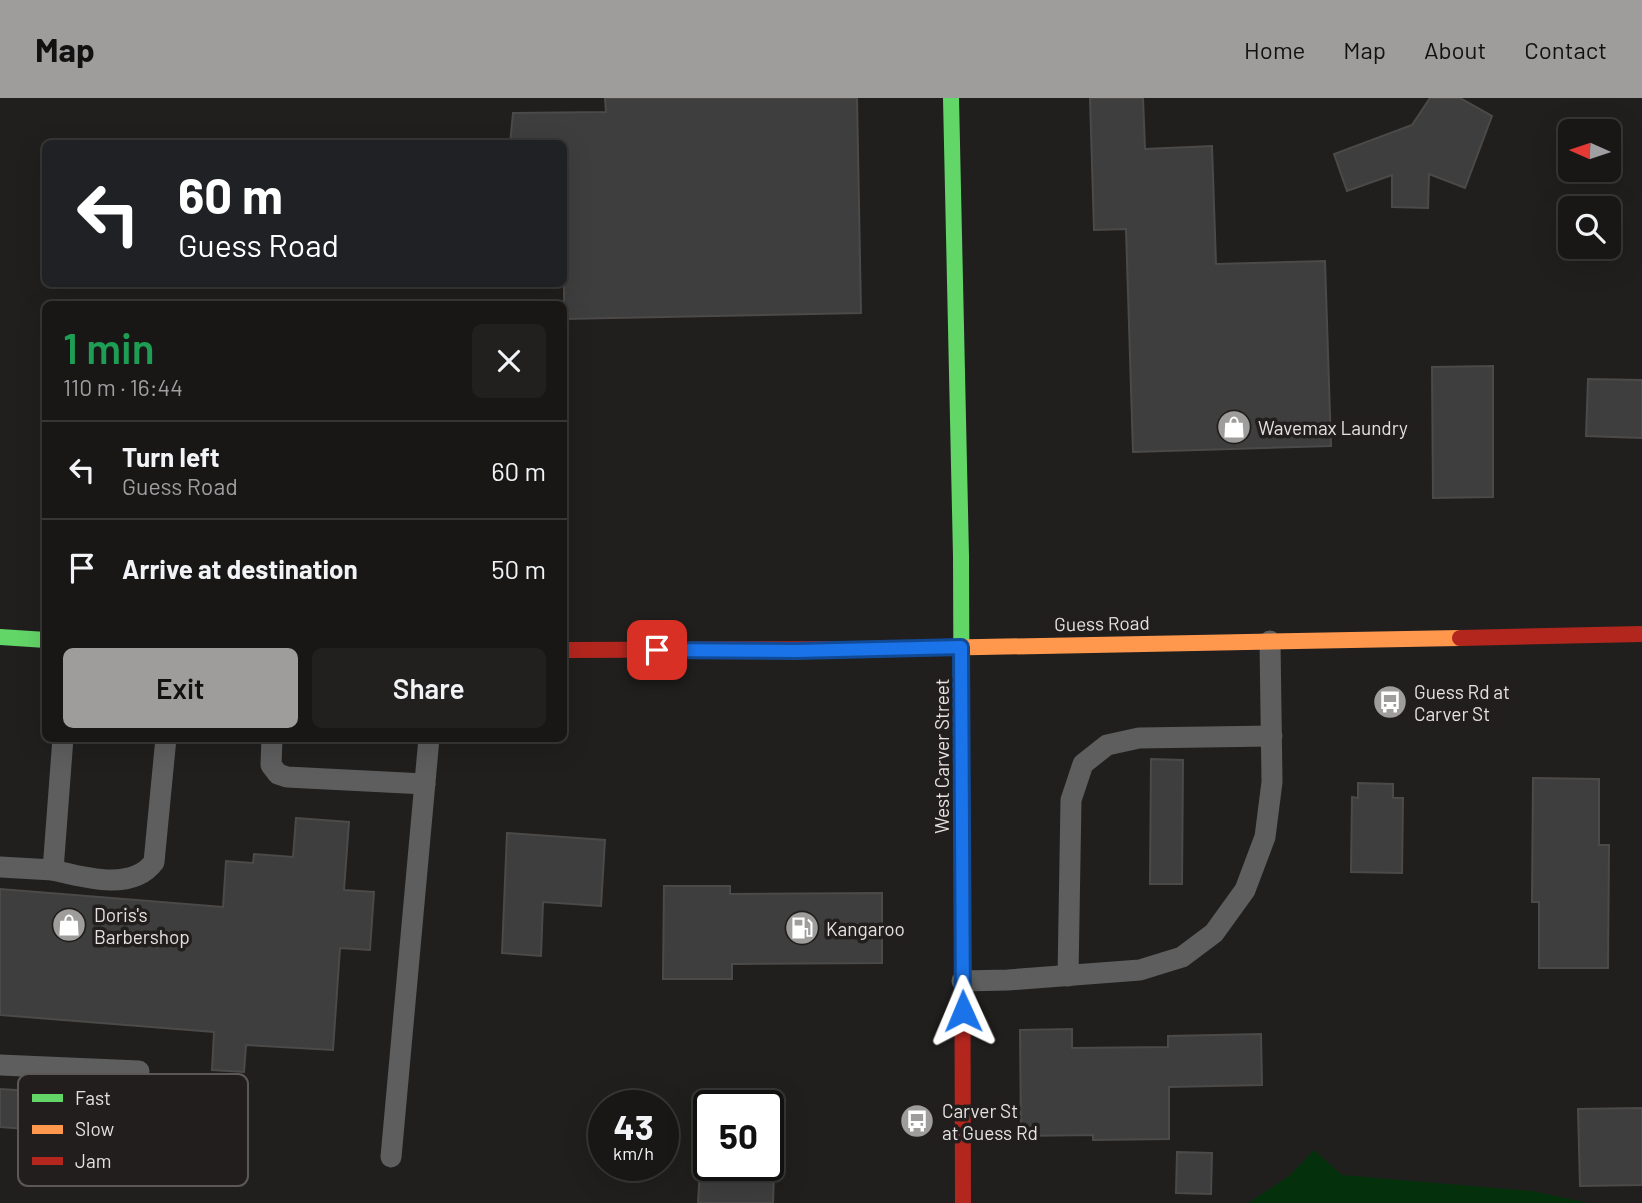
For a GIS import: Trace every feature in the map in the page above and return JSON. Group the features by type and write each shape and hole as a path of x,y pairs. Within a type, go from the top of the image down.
{"main road":[{"name":"West Carver Street","path":"951,98 961,647 962,1203"},
{"name":"Guess Road","path":"567,650 796,651 1642,634"},
{"path":"0,637 42,640"}],"lane":[{"path":"962,981 1140,970 1182,957 1214,933 1245,890 1265,838 1272,782 1270,641"},
{"path":"1068,975 1071,800 1083,764 1107,745 1139,738 1272,736"},
{"path":"53,870 63,742"},
{"path":"0,867 53,870 107,880 136,876 147,870 153,862 166,742"},
{"path":"272,742 271,765 278,774 287,777 425,785"},
{"path":"391,1157 429,742"},
{"path":"0,1065 139,1070"}],"green space":[{"path":"1314,1150 1342,1175 1532,1191 1589,1203 1248,1203 1289,1176"}],"building":[{"path":"605,98 857,98 861,313 567,319 564,287 567,287 567,140 510,140 513,113 606,112"},
{"path":"1090,98 1143,98 1145,149 1212,146 1216,264 1325,261 1331,446 1133,452 1126,229 1094,230"},
{"path":"1430,98 1460,98 1492,116 1465,188 1429,174 1428,208 1392,207 1392,175 1347,191 1334,154 1412,125"},
{"path":"1493,366 1493,497 1433,498 1432,367"},
{"path":"1588,379 1642,380 1642,438 1586,436"},
{"path":"1151,759 1183,760 1182,884 1150,884"},
{"path":"1533,778 1599,779 1599,845 1609,845 1608,968 1539,968 1539,902 1532,902"},
{"path":"1358,783 1393,784 1393,798 1403,798 1402,873 1351,872 1352,797 1358,798"},
{"path":"296,818 349,822 344,890 374,892 370,950 340,948 333,1050 246,1045 244,1072 212,1070 214,1032 0,1015 0,889 223,907 226,861 253,863 254,854 293,857"},
{"path":"507,833 605,840 601,906 543,902 541,956 502,953"},
{"name":"Kangaroo","path":"664,886 730,886 730,894 882,893 882,963 732,964 732,979 663,979"},
{"path":"1072,1029 1072,1048 1168,1047 1168,1036 1261,1034 1262,1085 1169,1087 1169,1139 1093,1140 1093,1135 1021,1136 1020,1030"},
{"path":"0,1089 18,1090 18,1128 0,1127"},
{"path":"1642,1108 1642,1185 1580,1186 1578,1109"},
{"path":"1177,1152 1212,1153 1211,1194 1176,1193"},
{"path":"699,1181 774,1181 773,1203 698,1203"}],"traffic: fast":[{"path":"951,98 961,556 962,830"},
{"path":"0,637 42,640"}],"traffic: slow":[{"path":"879,649 1460,638"}],"traffic: jam":[{"path":"1460,638 1642,634"},
{"path":"567,650 879,649"},
{"path":"962,830 963,1203"}],"place":[{"name":"Wavemax Laundry","path":"1234,427"},
{"name":"Guess Rd at Carver St","path":"1390,702"},
{"name":"Doris's Barbershop","path":"69,925"},
{"name":"Kangaroo","path":"802,928"},
{"name":"Carver St at Guess Rd","path":"917,1121"}],"route":[{"path":"657,650 796,651 961,647 963,1011"}]}
